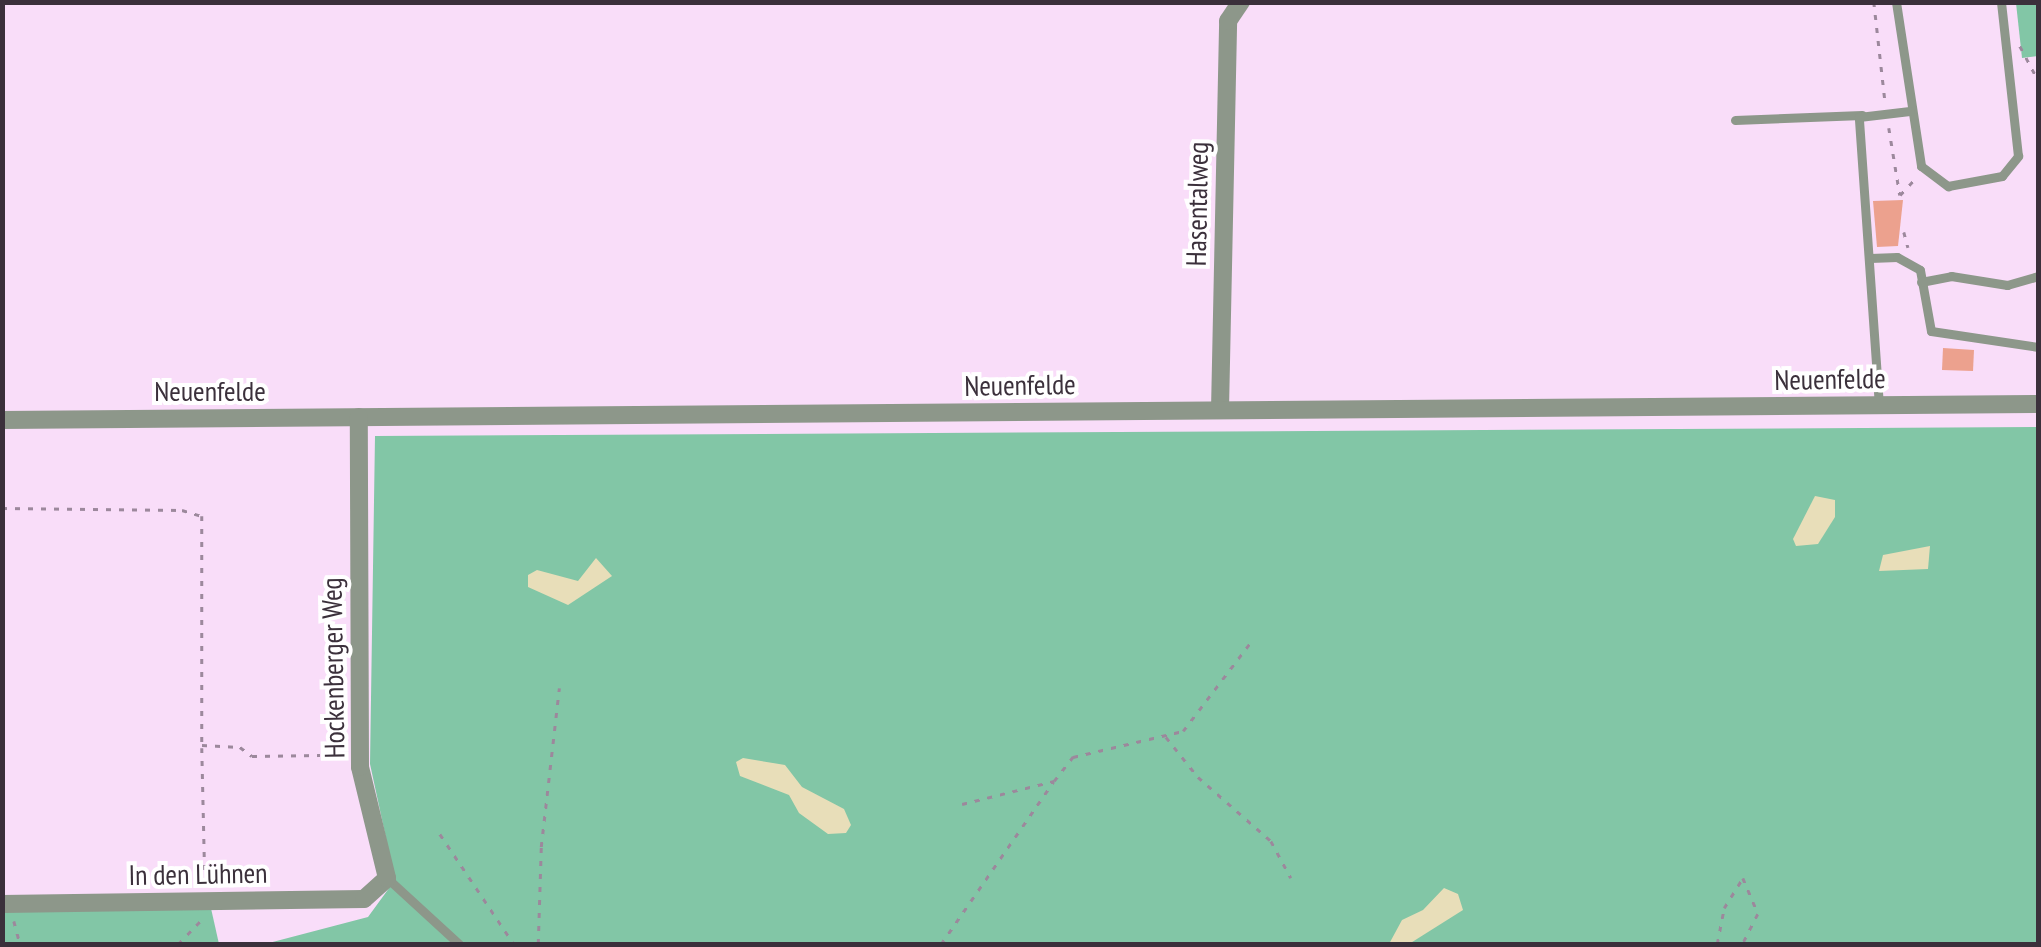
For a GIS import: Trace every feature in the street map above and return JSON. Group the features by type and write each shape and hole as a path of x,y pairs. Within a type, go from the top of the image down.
{"street":[{"name":"Hasentalweg","path":"1220,410 1228,21 1240,2"},
{"name":"Neuenfelde","path":"2,420 2038,404"},
{"name":"Hockenberger Weg","path":"359,417 360,767 387,878"},
{"name":"In den Lühnen","path":"6,904 364,900 387,878"}],"lane":[{"path":"1896,2 1916,144 1926,174 1948,186 1984,182 2014,167 2019,139 2002,2"},
{"path":"1735,120 1910,111"},
{"path":"1862,115 1860,176 1870,258 1879,406"},
{"path":"1870,258 1913,262 1931,331 2038,348"},
{"path":"1921,282 1951,276 2007,285 2038,276"},
{"path":"387,878 459,944"}],"path":[{"path":"1874,2 1900,195 1915,182 1910,150 1916,144"},
{"path":"2018,44 2038,80"},
{"path":"2,508 182,510 206,520 202,745 211,901 178,944"},
{"path":"941,944 1074,757 1183,731 1250,643"},
{"path":"538,944 540,847 559,688"},
{"path":"1165,736 1198,777 1271,841 1291,878"},
{"path":"202,745 240,747 252,756 320,754"},
{"path":"962,804 1054,780"},
{"path":"440,834 514,944"},
{"path":"1716,944 1724,908 1743,878 1758,914 1743,944"},
{"path":"6,904 20,944"}],"green space":[{"path":"2016,3 2038,3 2038,56 2022,58"},
{"path":"2038,427 2038,944 265,944 368,917 395,880 370,764 375,436"},
{"path":"208,895 219,944 3,944 2,899"}],"sand":[{"path":"1815,496 1835,500 1835,517 1818,544 1796,546 1793,539"},
{"path":"1930,546 1928,569 1879,571 1883,555"},
{"path":"596,558 612,576 568,605 528,587 528,575 537,570 578,581"},
{"path":"743,758 785,765 802,787 844,809 851,825 846,833 828,834 799,813 789,795 740,776 736,762"},
{"path":"1444,888 1458,894 1463,910 1409,944 1389,944 1402,920 1423,910"}],"building":[{"path":"1903,200 1898,246 1877,247 1873,201"},
{"path":"1943,348 1974,350 1973,371 1942,370"}]}
